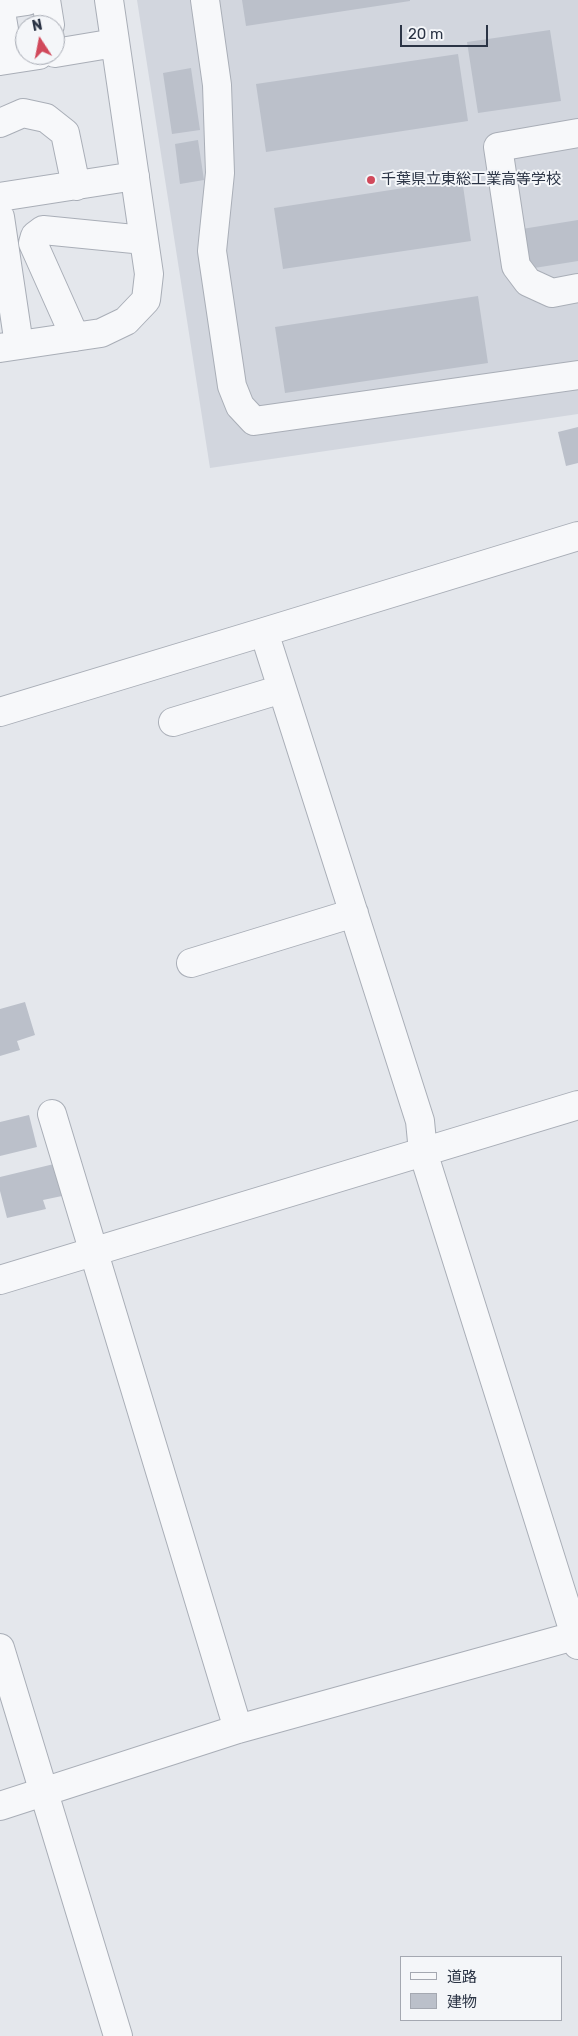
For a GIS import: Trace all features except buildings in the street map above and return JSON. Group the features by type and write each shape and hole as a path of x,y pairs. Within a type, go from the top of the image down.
{"street":[{"path":"5,60 0,5 36,0 44,15"},
{"path":"0,217 10,347 101,333 126,321 146,300 149,274 109,0"},
{"path":"205,0 218,86 220,173 212,251 232,386 240,406 254,421 578,375"},
{"path":"65,50 115,43"},
{"path":"0,124 23,113 46,118 65,134 76,186"},
{"path":"578,133 498,146 516,266 528,282 552,294 578,288"},
{"path":"0,197 135,176"},
{"path":"74,337 33,243 36,236 43,230 144,240"},
{"path":"0,712 578,536"},
{"path":"0,1806 238,1729 577,1639 423,1152 420,1121 264,632"},
{"path":"173,722 282,689"},
{"path":"191,963 354,913"},
{"path":"0,1280 578,1105"},
{"path":"52,1114 238,1729"},
{"path":"0,1648 118,2036"}],"shaded area":[{"name":"千葉県立東総工業高等学校","path":"137,0 578,0 578,414 210,468"}],"place":[{"name":"千葉県立東総工業高等学校","path":"371,180"}]}
